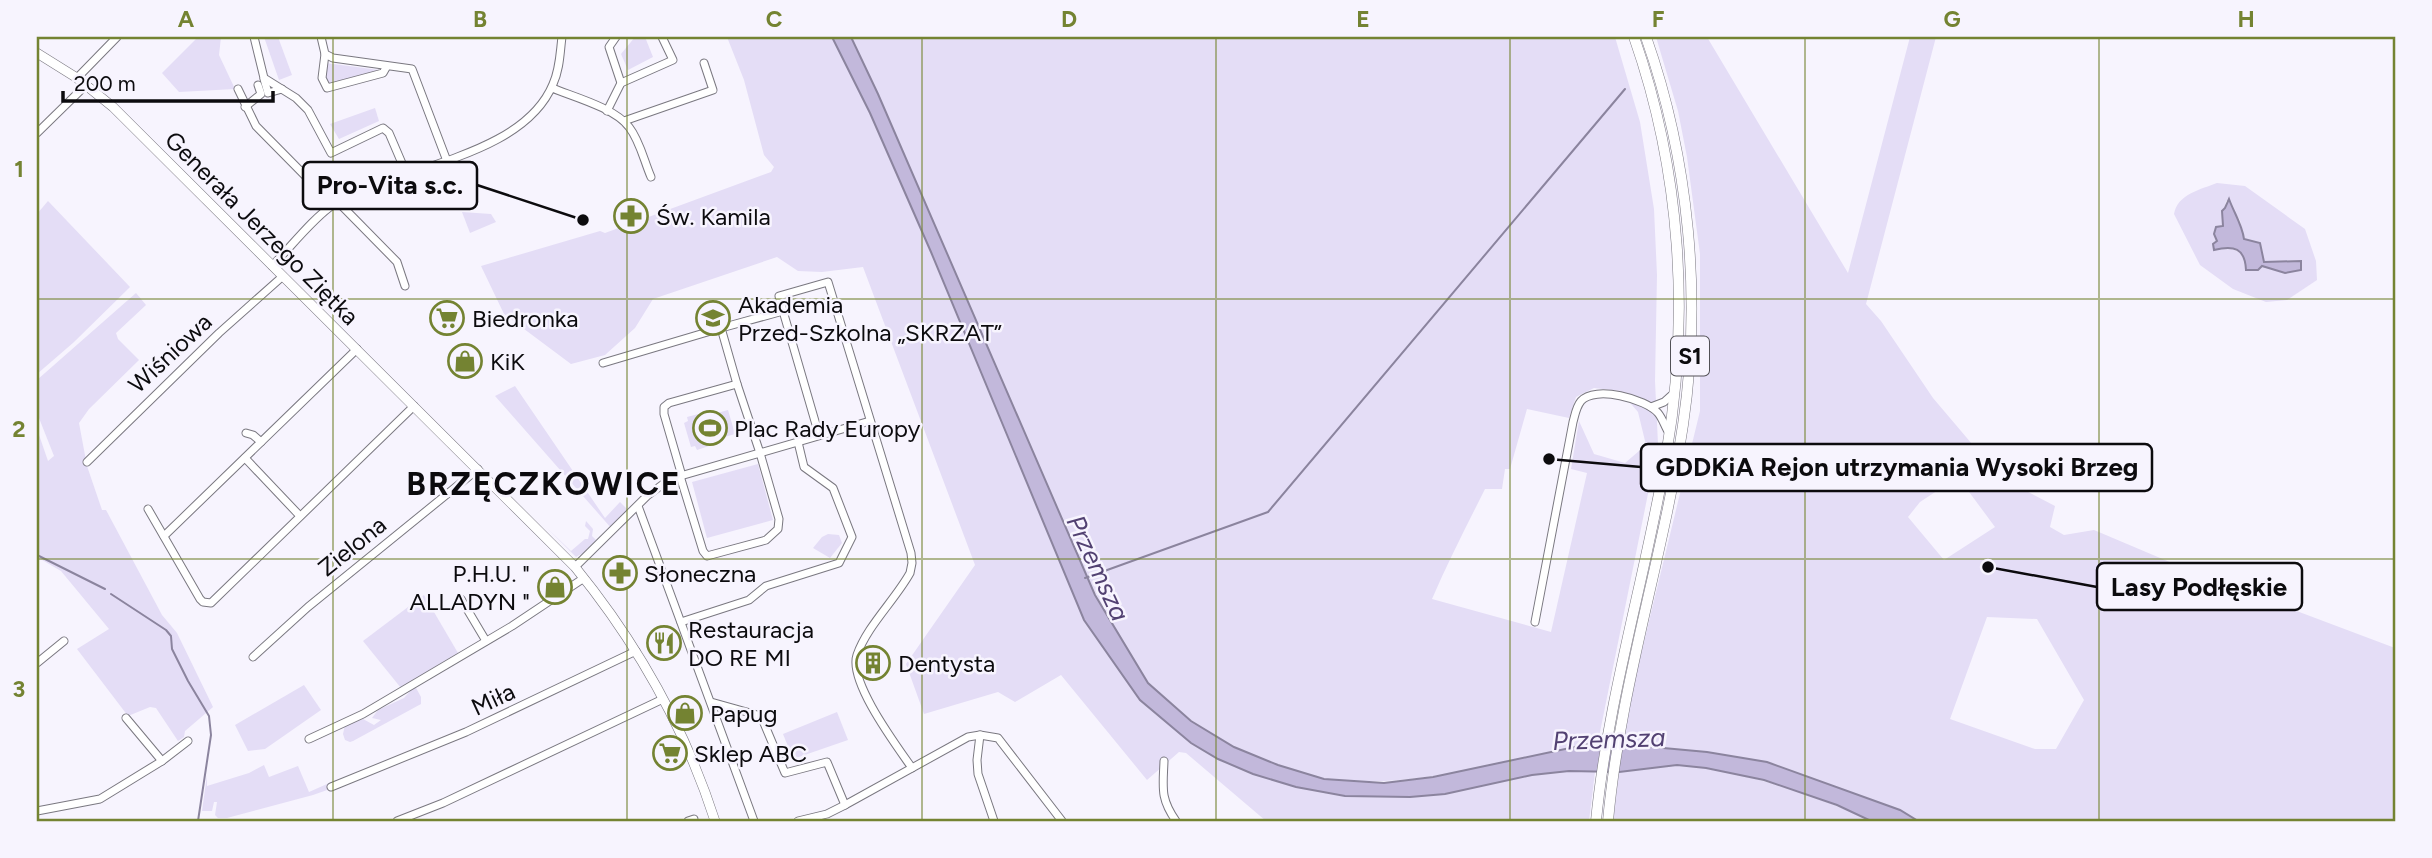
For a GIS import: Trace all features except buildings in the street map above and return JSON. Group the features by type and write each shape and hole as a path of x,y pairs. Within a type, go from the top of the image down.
{"highway":[{"name":"S1","path":"1596,821 1618,675 1670,435 1680,321 1676,228 1658,123 1634,37"},
{"name":"S1","path":"1608,821 1630,674 1678,455 1687,396 1690,338 1689,254 1680,174 1663,94 1646,37"}],"main road":[{"name":"Generała Jerzego Ziętka","path":"37,52 77,78 113,107 478,469 584,578 636,651 663,699 694,761 715,821"}],"street":[{"path":"77,78 117,37"},
{"path":"254,37 264,78 307,110 331,153 383,128 387,129 407,175"},
{"path":"321,37 325,54 322,78 327,88 383,74 387,66"},
{"path":"272,266 336,203 480,147 519,125 543,103 552,88 562,37"},
{"path":"616,37 608,47 621,83"},
{"path":"607,111 621,83 673,60 662,37"},
{"path":"325,54 343,61 412,69 447,161"},
{"path":"624,121 713,90 704,64"},
{"path":"37,133 86,85"},
{"path":"245,107 261,94 258,85"},
{"path":"552,88 624,121 637,141 650,177"},
{"path":"238,89 256,126 397,262 405,285"},
{"name":"Wiśniowa","path":"87,462 210,342 283,276"},
{"path":"819,435 779,296 828,282 869,410 912,563 904,584 862,643 854,666 864,694 912,768"},
{"path":"603,363 783,311"},
{"path":"721,328 779,519 778,530 766,540 707,556 703,551 681,476 664,407 669,403 737,384"},
{"name":"Generała Jerzego Ziętka","path":"166,534 357,349"},
{"path":"1651,407 1664,402 1675,392"},
{"path":"1535,622 1577,409 1581,401 1602,393 1651,407 1658,413 1670,435"},
{"path":"148,509 166,534 200,599 211,603 414,406"},
{"path":"575,568 638,506 670,479 870,421"},
{"path":"246,433 261,442"},
{"path":"681,622 749,600 766,586 839,563 852,537 833,488 804,467 799,442"},
{"path":"245,458 300,516"},
{"name":"Zielona","path":"253,657 307,607 478,469"},
{"path":"638,506 754,821"},
{"path":"309,739 363,714 486,641 584,578"},
{"path":"461,599 486,641"},
{"path":"37,663 64,641"},
{"name":"Miła","path":"331,787 466,732 636,651"},
{"path":"397,821 443,803 663,699"},
{"path":"711,702 761,716 785,773 827,762 845,805"},
{"path":"126,718 162,761"},
{"path":"980,735 978,774 994,821"},
{"path":"798,821 817,819 956,743 980,735 998,738 1062,821"},
{"path":"37,811 100,799 162,761 188,741"},
{"path":"1164,761 1161,789 1171,819"}],"shaded area":[{"path":"198,37 221,37 219,55 235,89 179,92 162,73"},
{"path":"264,37 278,37 292,75 279,80"},
{"path":"635,37 645,37 653,57 628,70 621,54"},
{"path":"727,37 833,37 870,113 931,252 1084,620 1140,700 1296,787 1345,796 1410,797 1445,794 1532,775 1569,771 1595,772 1589,821 1266,821 1186,753 1179,752 1147,780 1061,675 1015,702 998,692 924,714 906,664 975,565 863,267 822,272 798,271 777,257 653,299 635,328 605,355 571,364 504,314 481,266 600,231 605,233 771,172 774,167 764,155 744,80"},
{"path":"832,37 851,37 878,94 1095,595 1148,683 1191,721 1234,747 1278,765 1324,779 1384,783 1433,777 1598,742 1707,752 1767,762 1900,810 1918,821 1871,821 1837,805 1764,780 1677,765 1619,772 1569,771 1532,775 1445,794 1410,797 1345,796 1296,787 1253,774 1218,759 1191,743 1140,700 1084,620 931,252 870,113"},
{"path":"851,37 1615,37 1640,122 1654,209 1658,444 1598,742 1430,777 1361,781 1327,779 1280,767 1231,745 1166,700 1137,668 1083,567","holes":["1594,388 1620,391 1638,412 1646,445 1625,463 1594,454 1579,421 1571,469 1587,473 1551,632 1432,599 1485,489 1502,489 1505,469 1510,469 1527,409 1569,418 1576,397"]},
{"path":"1656,37 1707,37 1848,273 1910,37 1936,37 1866,304 1881,321 1933,398 2003,479 2055,506 2050,527 2064,535 2094,530 2198,574 2395,648 2395,821 1918,821 1900,810 1857,794 1746,760 1707,752 1623,744 1634,683 1700,411 1700,254 1678,111","holes":["1958,477 1995,527 1944,560 1908,517 1920,502","1987,617 2037,619 2084,700 2056,749 2035,749 1950,719"]},
{"path":"326,63 379,70 378,73 332,84 326,80"},
{"path":"375,108 379,121 339,139 330,124"},
{"path":"2217,183 2245,186 2305,229 2316,261 2317,280 2287,300 2266,302 2233,289 2200,265 2174,214 2176,207 2185,197","holes":["2226,201 2230,202 2232,210 2240,220 2244,240 2264,262 2300,261 2301,270 2266,267 2235,250 2214,250 2213,244 2217,241 2215,227 2223,226 2222,211"]},
{"path":"2229,199 2244,239 2260,243 2264,262 2301,261 2301,270 2285,273 2262,266 2258,270 2246,270 2243,257 2237,250 2214,250 2213,244 2217,241 2214,234 2216,227 2223,226 2222,211"},
{"path":"48,201 130,287 37,374 37,214"},
{"path":"462,212 491,214 496,222 470,233"},
{"path":"136,293 146,305 116,333 118,339 139,360 89,409 79,423 87,466 102,510 106,510 162,615 177,633 213,707 185,731 184,737 178,741 156,708 150,707 128,716 77,649 109,629 61,571 37,557 37,429 48,461 54,456 37,413 37,380"},
{"path":"515,386 605,518 620,502 628,510 612,529 495,396"},
{"name":"Plac Rady Europy","path":"728,410 735,434 714,440 715,444 697,450 695,446 691,447 684,423 688,421 687,417 706,412 707,416"},
{"path":"758,464 773,520 707,538 692,482"},
{"path":"586,521 593,529 592,536 596,540 576,557 547,528 571,551 588,539 590,531 585,526"},
{"path":"828,534 839,535 842,543 830,558 813,548"},
{"path":"424,595 458,653 401,688 363,641"},
{"path":"304,685 321,710 265,749 248,751 235,725"},
{"path":"415,686 421,697 421,704 353,741 345,740 345,725 363,719 374,725 381,720 372,718 378,710 404,698"},
{"path":"837,712 848,740 793,759 783,734"},
{"path":"264,765 269,777 298,766 309,792 336,780 330,789 313,795 227,818 218,818 215,815 217,802 214,802 212,811 202,811 207,775 207,786 249,773"},
{"path":"1677,765 1752,778 1824,801 1871,821 1613,821 1619,772"}],"waterway":[{"name":"Przemsza","path":"1085,578 1268,512 1625,89"},
{"path":"37,555 105,589"},
{"path":"111,594 171,636 172,649 209,716 211,735 198,821"}],"place":[{"name":"Św. Kamila","path":"631,216"},
{"name":"Pro-Vita s.c.","path":"583,220"},
{"name":"Biedronka","path":"447,318"},
{"name":"Akademia Przed-Szkolna „SKRZAT”","path":"713,318"},
{"name":"KiK","path":"465,361"},
{"name":"Plac Rady Europy","path":"710,428"},
{"name":"GDDKiA Rejon utrzymania Wysoki Brzeg","path":"1549,459"},
{"name":"Lasy Podłęskie","path":"1988,567"},
{"name":"Słoneczna","path":"620,573"},
{"name":"P.H.U. \" ALLADYN \"","path":"555,587"},
{"name":"Restauracja DO RE MI","path":"664,643"},
{"name":"Dentysta","path":"873,663"},
{"name":"Papug","path":"685,713"},
{"name":"Sklep ABC","path":"670,753"}],"district":[{"name":"BRZĘCZKOWICE","path":"544,484"}]}
